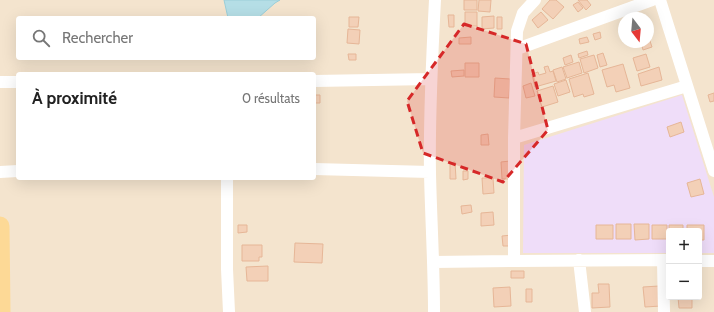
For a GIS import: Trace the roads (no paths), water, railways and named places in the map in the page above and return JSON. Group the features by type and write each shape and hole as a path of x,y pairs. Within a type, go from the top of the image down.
{"main road":[{"path":"0,226 1,312"}],"street":[{"path":"434,312 434,262 430,172 431,79 435,0"},
{"path":"514,261 514,138 517,30 523,13 535,0"},
{"path":"517,49 652,0"},
{"path":"660,0 714,172"},
{"path":"316,81 431,79"},
{"path":"0,82 16,82"},
{"path":"514,138 687,86"},
{"path":"316,169 430,172"},
{"path":"0,172 16,171"},
{"path":"227,180 227,269 229,312"},
{"path":"579,260 585,312"},
{"path":"434,262 666,260 664,312"},
{"path":"702,261 714,261"}],"water":[{"path":"224,0 280,0 260,16 228,16"}]}
